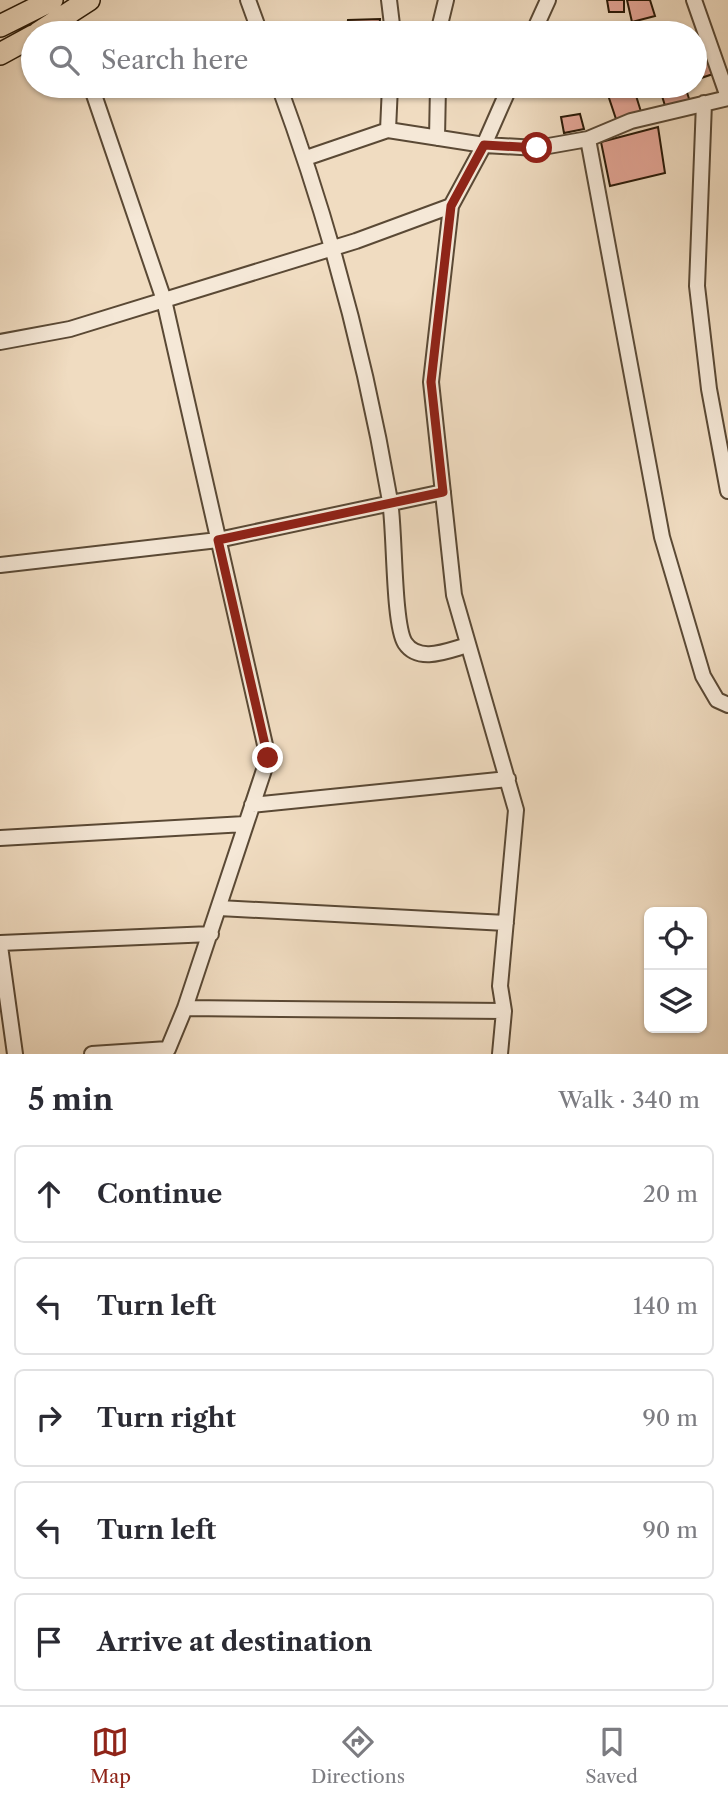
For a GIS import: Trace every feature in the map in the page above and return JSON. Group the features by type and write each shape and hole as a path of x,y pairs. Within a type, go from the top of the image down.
{"main road":[{"path":"0,26 52,0"},
{"path":"74,21 89,0"},
{"path":"0,54 21,42"}],"street":[{"path":"248,0 256,21"},
{"path":"389,0 392,21"},
{"path":"441,21 446,0"},
{"path":"538,21 548,0"},
{"path":"694,0 701,21"},
{"path":"306,158 388,130 484,145 537,148 587,138 631,121 728,97 707,37"},
{"path":"92,1054 168,1049 211,934 268,758 164,300 95,98"},
{"path":"284,98 306,158 333,248 390,504 401,635 415,653 429,655 468,645"},
{"path":"388,130 389,98"},
{"path":"437,138 438,98"},
{"path":"500,1054 504,1011 500,986 516,810 454,596 431,382 451,206 484,145 505,98"},
{"path":"704,103 697,286 709,389 728,491"},
{"path":"587,138 662,537 703,676 717,700 728,705"},
{"path":"0,342 70,329 333,248 451,206"},
{"path":"0,565 218,540 443,492"},
{"path":"252,805 508,779"},
{"path":"0,838 246,824"},
{"path":"219,908 506,923"},
{"path":"15,1054 0,945 211,934"},
{"path":"185,1008 504,1011"}],"building":[{"path":"607,0 624,0 624,12 609,12"},
{"path":"627,0 650,0 655,16 632,21"},
{"path":"380,19 380,21 348,20"},
{"path":"707,57 713,74 707,76"},
{"path":"609,98 637,98 642,115 617,122"},
{"path":"663,98 689,98 690,102 666,109"},
{"path":"580,114 584,129 564,133 561,117"},
{"path":"658,127 665,173 610,186 601,142"}],"route":[{"path":"268,758 218,540 443,492 431,382 451,206 484,145 537,148"}]}
